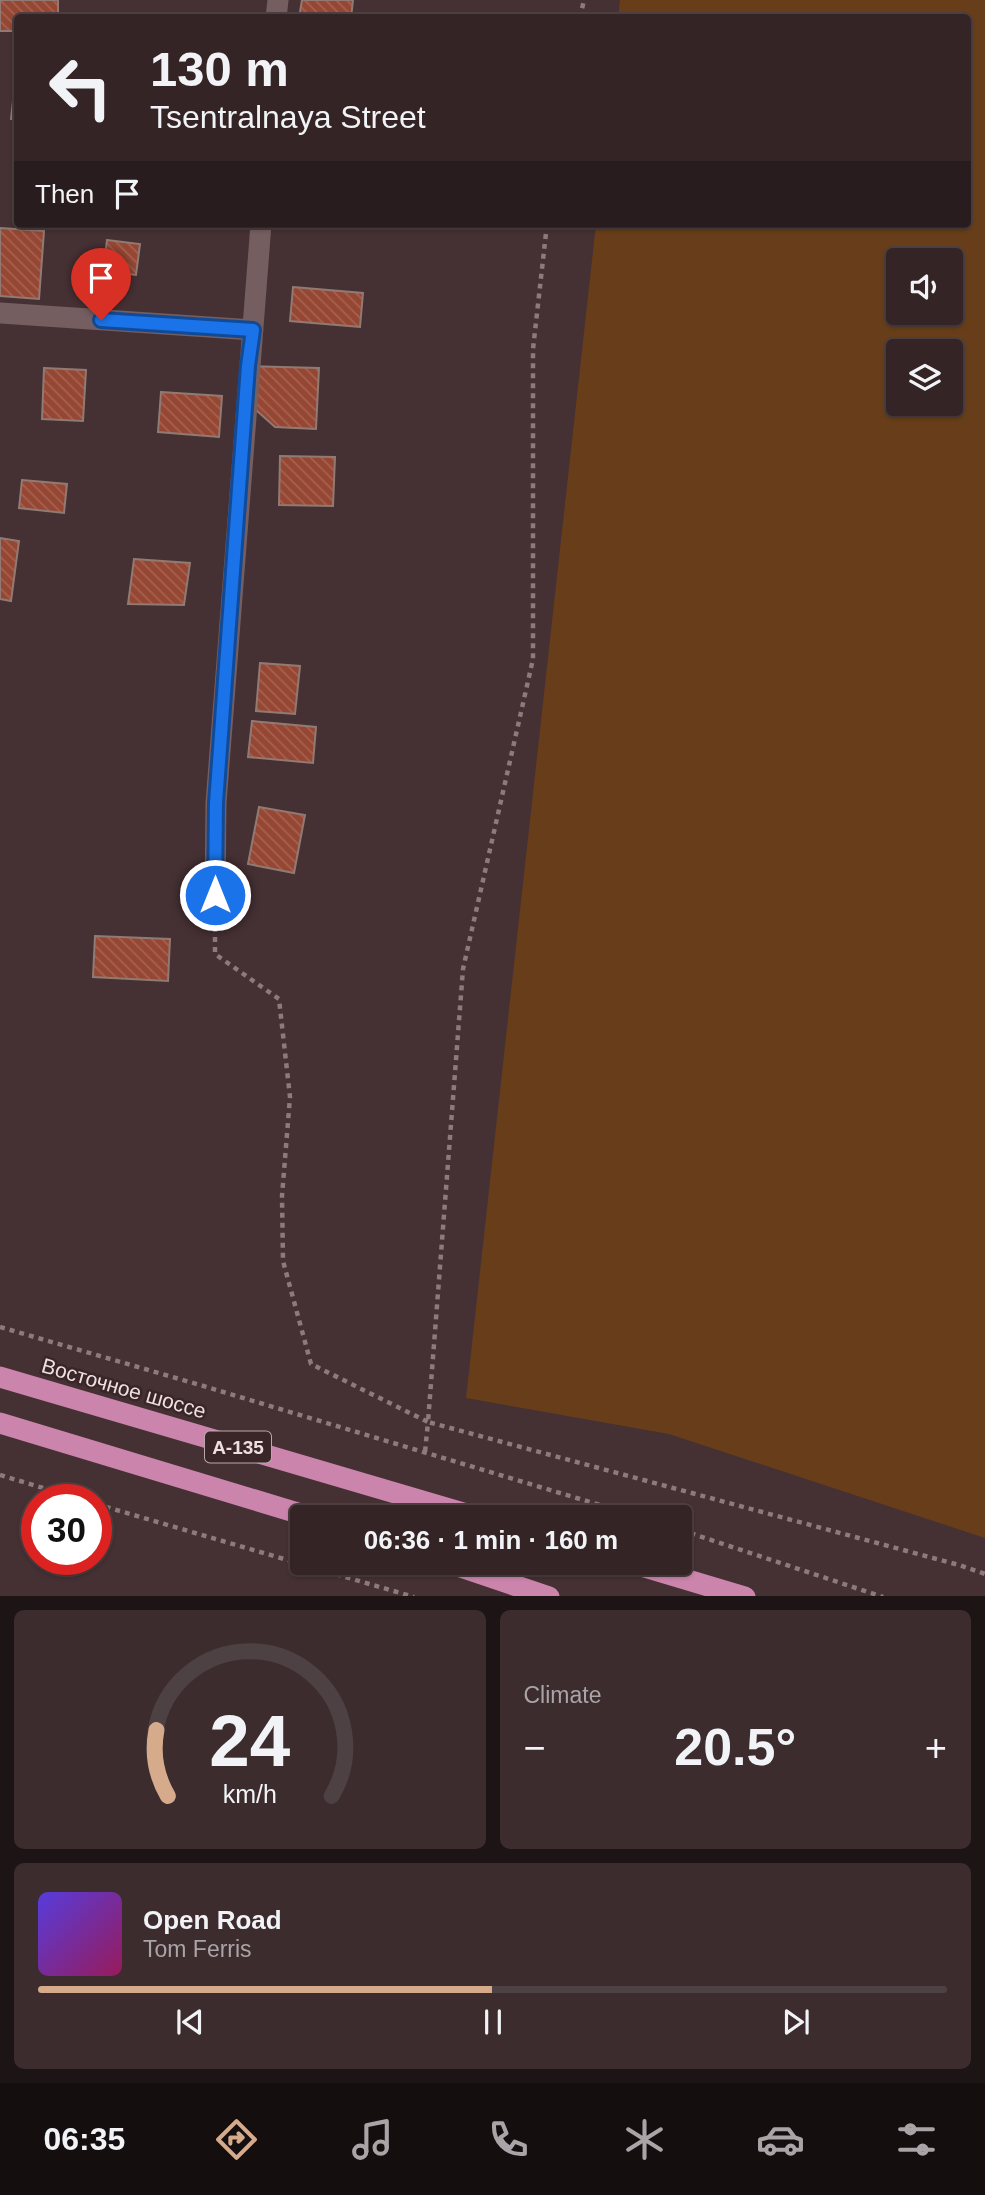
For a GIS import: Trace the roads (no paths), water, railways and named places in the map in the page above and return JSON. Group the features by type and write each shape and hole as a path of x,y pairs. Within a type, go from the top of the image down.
{"highway":[{"name":"Восточное шоссе","path":"0,1377 436,1505"},
{"name":"А-135","path":"0,1423 290,1511"},
{"path":"484,1575 546,1596"},
{"path":"671,1575 742,1596"}],"street":[{"path":"215,895 217,789 261,228"},
{"path":"0,313 253,330"}]}
